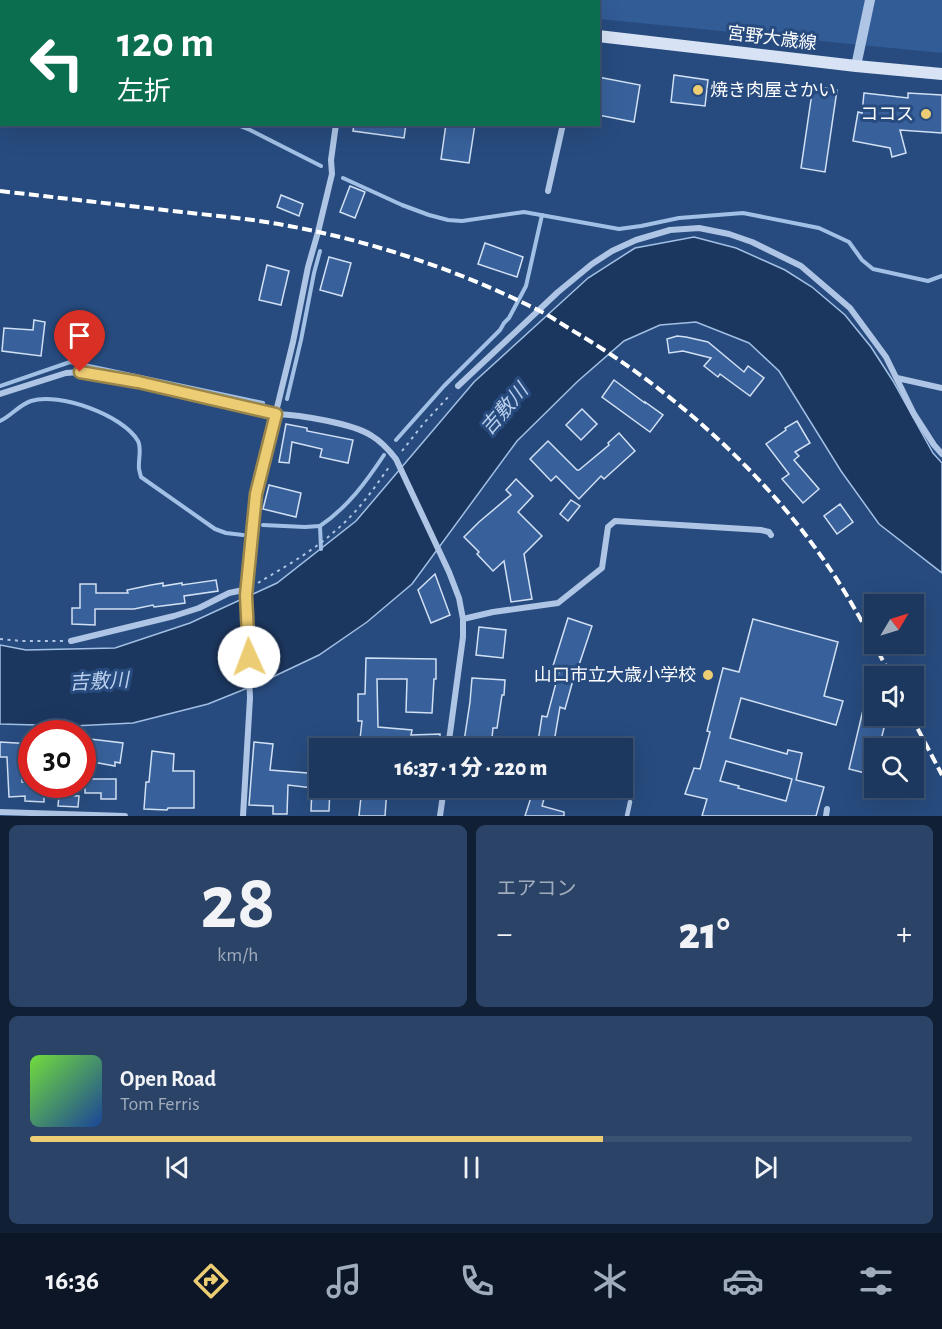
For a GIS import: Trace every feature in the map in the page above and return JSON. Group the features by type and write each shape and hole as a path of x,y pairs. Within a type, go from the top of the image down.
{"main road":[{"name":"宮野大歳線","path":"600,36 942,74"}],"street":[{"path":"856,66 870,0"},
{"path":"243,816 250,698 247,592 256,494 293,342 308,267 332,174 331,160 336,126"},
{"path":"548,191 563,126"},
{"path":"458,386 558,292 592,264 612,251 636,240 670,230 699,228 729,234 752,242 801,266 850,308 886,357 914,414 942,454"},
{"path":"0,394 66,372 80,372 138,382 276,414 290,414 357,428 371,435 396,459 459,598 463,619 463,637 449,738"},
{"path":"897,378 942,388"},
{"path":"463,619 493,612 558,603 602,568 608,527 615,521 761,530 771,535"},
{"path":"71,641 174,616 199,608 230,593 247,592"},
{"path":"440,816 443,798"},
{"path":"0,812 125,816"}],"lane":[{"path":"627,816 630,802"}],"path":[{"path":"247,592 306,554 335,532 361,506 424,423 458,386"},
{"path":"0,639 71,641"}],"shaded area":[{"path":"600,0 942,0 942,53 600,19"}],"water":[{"name":"吉敷川","path":"694,237 736,248 785,270 812,287 845,315 871,347 893,381 933,453 942,463 942,573 879,524 841,471 779,371 749,343 696,322 660,325 624,341 578,381 517,441 412,584 367,622 319,655 208,704 133,723 96,725 96,720 18,720 18,724 0,724 0,645 26,650 115,648 190,623 277,583 356,521 474,382 588,278 635,248"}],"building":[{"path":"674,75 708,80 705,106 671,102"},
{"path":"600,77 640,85 634,122 600,115"},
{"path":"813,86 837,90 825,172 801,168"},
{"path":"864,93 908,98 908,93 942,95 942,133 900,130 906,153 892,157 890,148 853,141 858,112 862,113"},
{"path":"354,126 406,126 404,138 353,131"},
{"path":"446,126 475,126 469,163 441,159"},
{"path":"350,186 365,192 355,218 340,212"},
{"path":"281,195 303,204 299,216 277,207"},
{"path":"485,243 523,257 517,277 478,264"},
{"path":"329,257 351,263 342,296 320,290"},
{"path":"267,265 289,271 281,305 259,300"},
{"path":"34,320 45,322 41,356 2,351 4,328 33,330"},
{"path":"677,336 708,342 744,372 748,366 764,378 750,396 720,374 718,377 704,366 711,358 683,351 669,353 667,339"},
{"path":"614,380 663,415 650,432 602,397"},
{"path":"582,409 597,424 581,440 566,425"},
{"path":"797,421 810,443 795,452 799,456 794,460 819,489 803,503 782,479 789,474 766,444"},
{"path":"286,424 307,428 307,431 353,440 348,463 320,457 322,449 292,442 289,463 279,462"},
{"path":"619,433 635,451 604,479 601,476 579,499 556,476 551,481 530,459 548,441 579,470 609,445 608,443"},
{"path":"516,479 533,496 518,512 542,536 524,554 532,599 511,602 504,561 493,571 464,537 511,495 506,490"},
{"path":"269,485 301,493 296,517 263,509"},
{"path":"571,500 580,506 568,521 560,514"},
{"path":"840,504 853,522 837,534 824,516"},
{"path":"435,574 450,615 431,623 418,590"},
{"path":"216,580 218,591 184,596 185,603 134,609 95,609 95,625 72,624 72,608 80,608 80,584 96,584 96,593 128,593 127,590 163,583 163,586 182,583 182,585"},
{"path":"568,618 592,626 565,709 560,707 555,738 539,738 542,716 547,717 560,668 553,666"},
{"path":"753,619 838,642 824,696 843,701 836,725 741,698 730,738 787,754 788,750 802,753 796,780 824,787 816,816 702,816 707,799 685,794 694,768 700,769 723,668 739,672","holes":["726,761 792,779 786,801 720,781"]},
{"path":"479,627 506,630 503,658 476,655"},
{"path":"366,658 436,659 432,713 406,712 407,679 377,679 378,727 412,730 411,735 440,734 440,738 360,738 362,721 358,721 358,694 365,694"},
{"path":"472,678 505,680 497,728 493,728 492,738 465,738"},
{"path":"864,706 864,726 884,726 882,738 864,738 864,773 849,769"},
{"path":"96,740 123,743 120,763 115,762 115,766 96,763"},
{"path":"0,742 18,743 18,796 9,797 7,757 0,757"},
{"path":"254,742 273,744 270,770 309,773 309,788 288,785 287,814 273,814 273,806 249,805"},
{"path":"152,751 174,754 173,771 194,771 194,808 144,809"},
{"path":"96,779 116,779 116,799 101,799 101,793 96,793"},
{"path":"25,798 44,798 44,802 25,801"},
{"path":"59,798 79,798 78,807 58,806"},
{"path":"312,798 330,798 329,811 311,811"},
{"path":"361,798 386,798 385,816 359,816"},
{"path":"531,798 544,798 542,806 564,812 564,816 525,816"}],"waterway":[{"path":"240,126 321,166"},
{"path":"343,178 402,205 448,220 462,221 524,212 619,229 679,218 743,213 819,228 849,242 862,260 873,269 928,281 942,276"},
{"path":"396,440 509,318 526,286 542,215"},
{"path":"287,399 320,251"},
{"path":"0,386 70,362 263,403"},
{"path":"0,421 27,403 43,399 73,403 105,415 130,431 138,441 141,477 215,529 243,535"},
{"path":"321,549 320,526 356,494 384,455"},
{"path":"263,525 320,526"}],"railway":[{"path":"0,191 249,220 353,240 448,271 543,313 580,335 650,383 685,410 749,469 778,501 830,569 886,666"},
{"path":"916,726 942,775"}],"place":[{"name":"焼き肉屋さかい","path":"698,90"},
{"name":"ココス","path":"926,114"},
{"name":"山口市立大歳小学校","path":"708,675"}],"route":[{"path":"80,372 138,382 276,414 256,494 246,595 249,657"}]}
